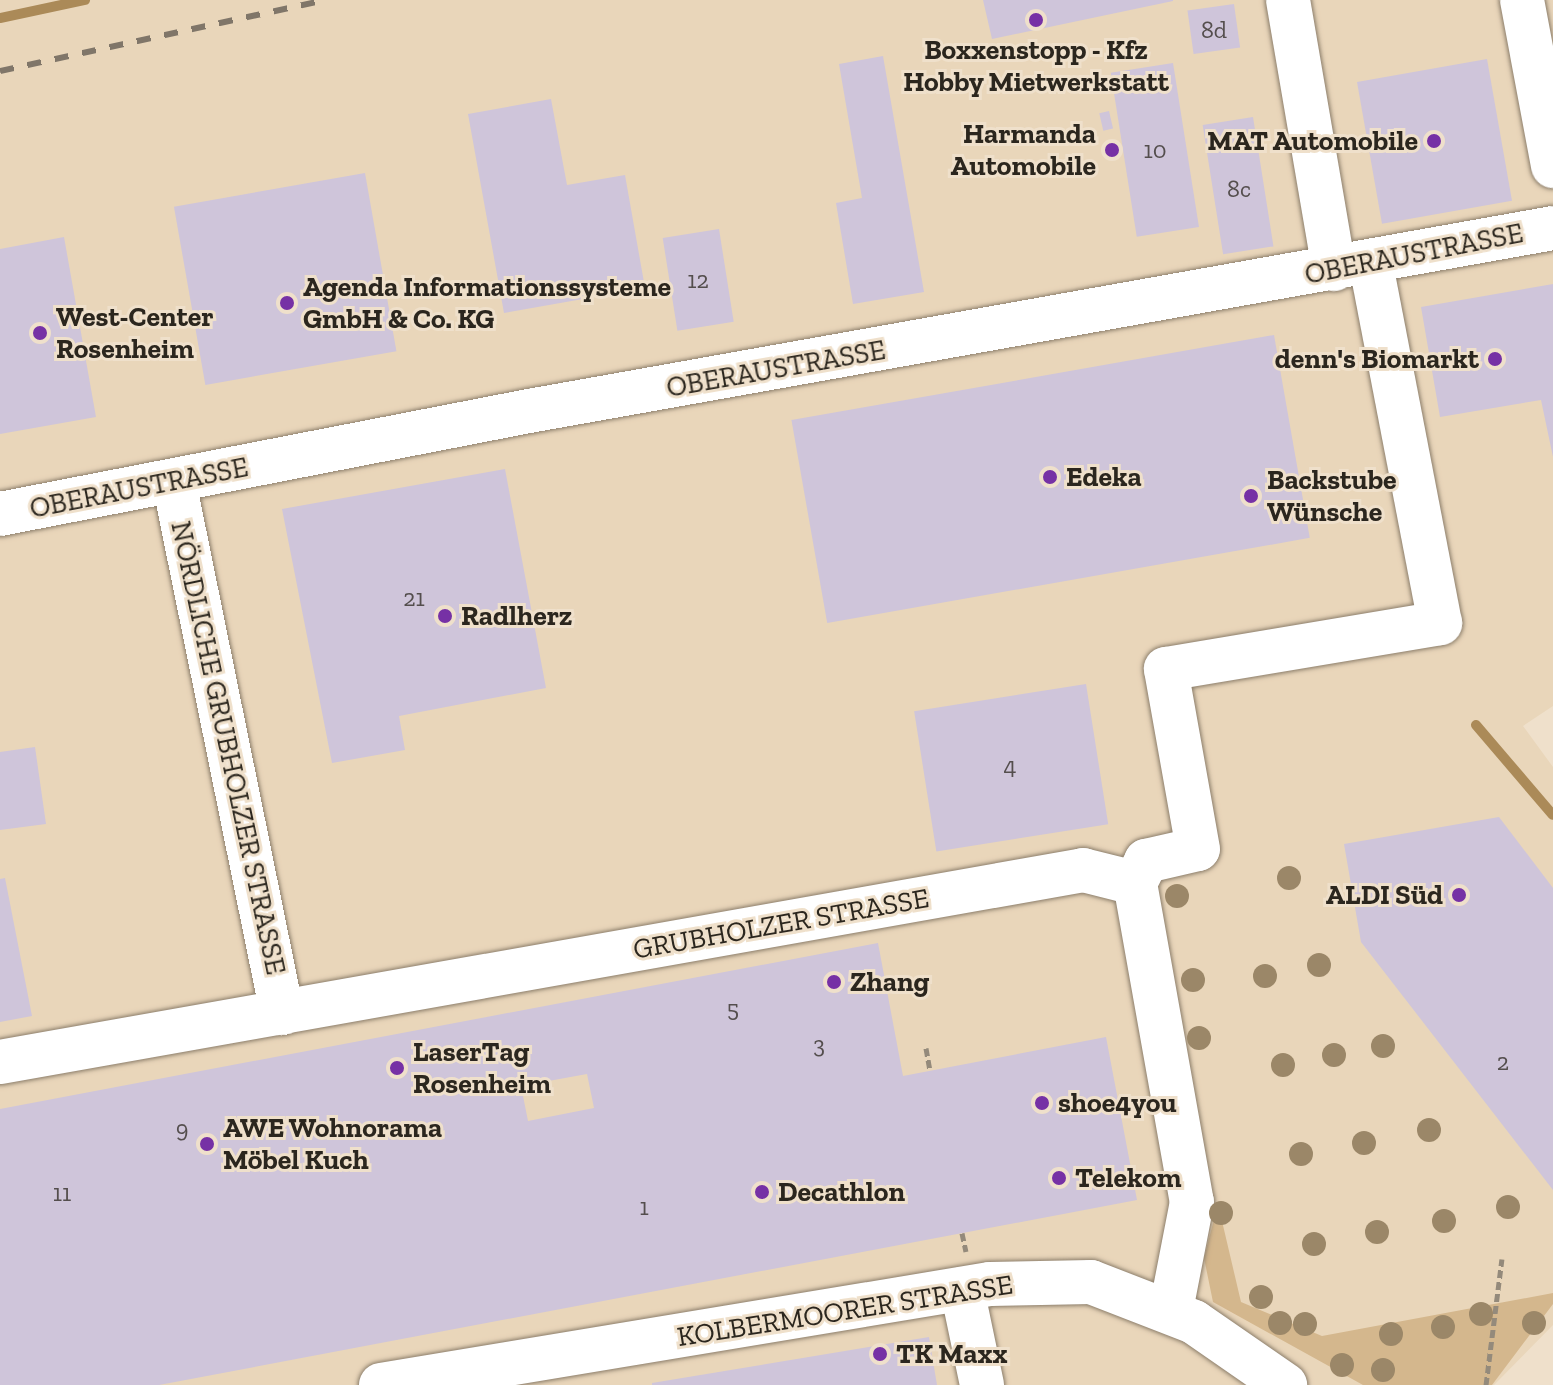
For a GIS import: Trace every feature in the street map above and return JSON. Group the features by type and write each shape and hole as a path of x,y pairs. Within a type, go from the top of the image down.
{"street":[{"path":"1171,1310 1192,1202 1135,883 1146,861 1198,849 1166,669 1440,623 1288,0"},
{"path":"1522,0 1553,166"},
{"name":"OBERAUSTRASSE","path":"0,514 529,411 1553,228"},
{"name":"NÖRDLICHE GRUBHOLZER STRASSE","path":"174,482 282,1013"},
{"name":"GRUBHOLZER STRASSE","path":"0,1062 1083,870 1135,883"},
{"name":"KOLBERMOORER STRASSE","path":"381,1385 962,1289 1091,1282 1171,1310 1285,1385"},
{"path":"962,1289 982,1385"}],"path":[{"path":"926,1048 930,1071"},
{"path":"1486,1385 1502,1259"}],"shaded area":[{"path":"0,0 1553,0 1553,706 1523,726 1553,767 1553,1325 1494,1385 0,1385"},
{"path":"1218,1204 1241,1302 1322,1336 1553,1293 1553,1304 1492,1385 1363,1385 1213,1302 1204,1258"}],"building":[{"name":"Boxxenstopp - Kfz Hobby Mietwerkstatt","path":"983,0 1173,0 1173,1 992,39"},
{"path":"1234,4 1240,48 1194,54 1187,11"},
{"path":"883,56 924,292 853,304 836,203 862,198 839,64"},
{"name":"MAT Automobile","path":"1487,59 1512,201 1382,224 1357,82"},
{"path":"1173,63 1199,227 1137,237 1111,73"},
{"path":"551,99 567,185 625,175 645,288 504,313 468,114"},
{"path":"1109,111 1113,129 1103,131 1099,113"},
{"path":"1253,117 1273,246 1223,254 1203,125"},
{"path":"365,173 396,351 205,385 174,207"},
{"path":"719,229 734,322 677,331 663,238"},
{"name":"West-Center Rosenheim","path":"64,237 96,417 0,434 0,249"},
{"path":"1553,284 1553,457 1541,400 1440,417 1421,307"},
{"name":"Edeka","path":"1274,335 1310,538 827,623 791,420"},
{"path":"505,469 546,688 399,716 405,750 332,763 282,509"},
{"path":"1086,684 1108,824 936,851 914,711"},
{"path":"35,747 46,824 0,830 0,752"},
{"path":"1499,817 1553,888 1553,1190 1361,942 1344,844"},
{"path":"5,878 32,1016 0,1022 0,879"},
{"path":"878,943 903,1076 1106,1037 1137,1200 159,1385 0,1385 0,1109","holes":["587,1074 594,1108 528,1121 521,1086"]},
{"name":"TK Maxx","path":"929,1337 937,1385 652,1385 652,1383"}],"waterway":[{"path":"0,18 85,0"},
{"path":"1476,725 1553,815"}],"railway":[{"path":"0,71 326,0"}],"place":[{"name":"Boxxenstopp - Kfz Hobby Mietwerkstatt","path":"1036,20"},
{"name":"MAT Automobile","path":"1434,141"},
{"name":"Harmanda Automobile","path":"1112,150"},
{"name":"Agenda Informationssysteme GmbH & Co. KG","path":"287,303"},
{"name":"West-Center Rosenheim","path":"40,333"},
{"name":"denn's Biomarkt","path":"1495,359"},
{"name":"Edeka","path":"1050,477"},
{"name":"Backstube Wünsche","path":"1251,496"},
{"name":"Radlherz","path":"445,616"},
{"name":"ALDI Süd","path":"1459,895"},
{"name":"Zhang","path":"834,982"},
{"name":"LaserTag Rosenheim","path":"397,1068"},
{"name":"shoe4you","path":"1042,1103"},
{"name":"AWE Wohnorama Möbel Kuch","path":"207,1144"},
{"name":"Telekom","path":"1059,1178"},
{"name":"Decathlon","path":"762,1192"},
{"name":"TK Maxx","path":"880,1354"}]}
